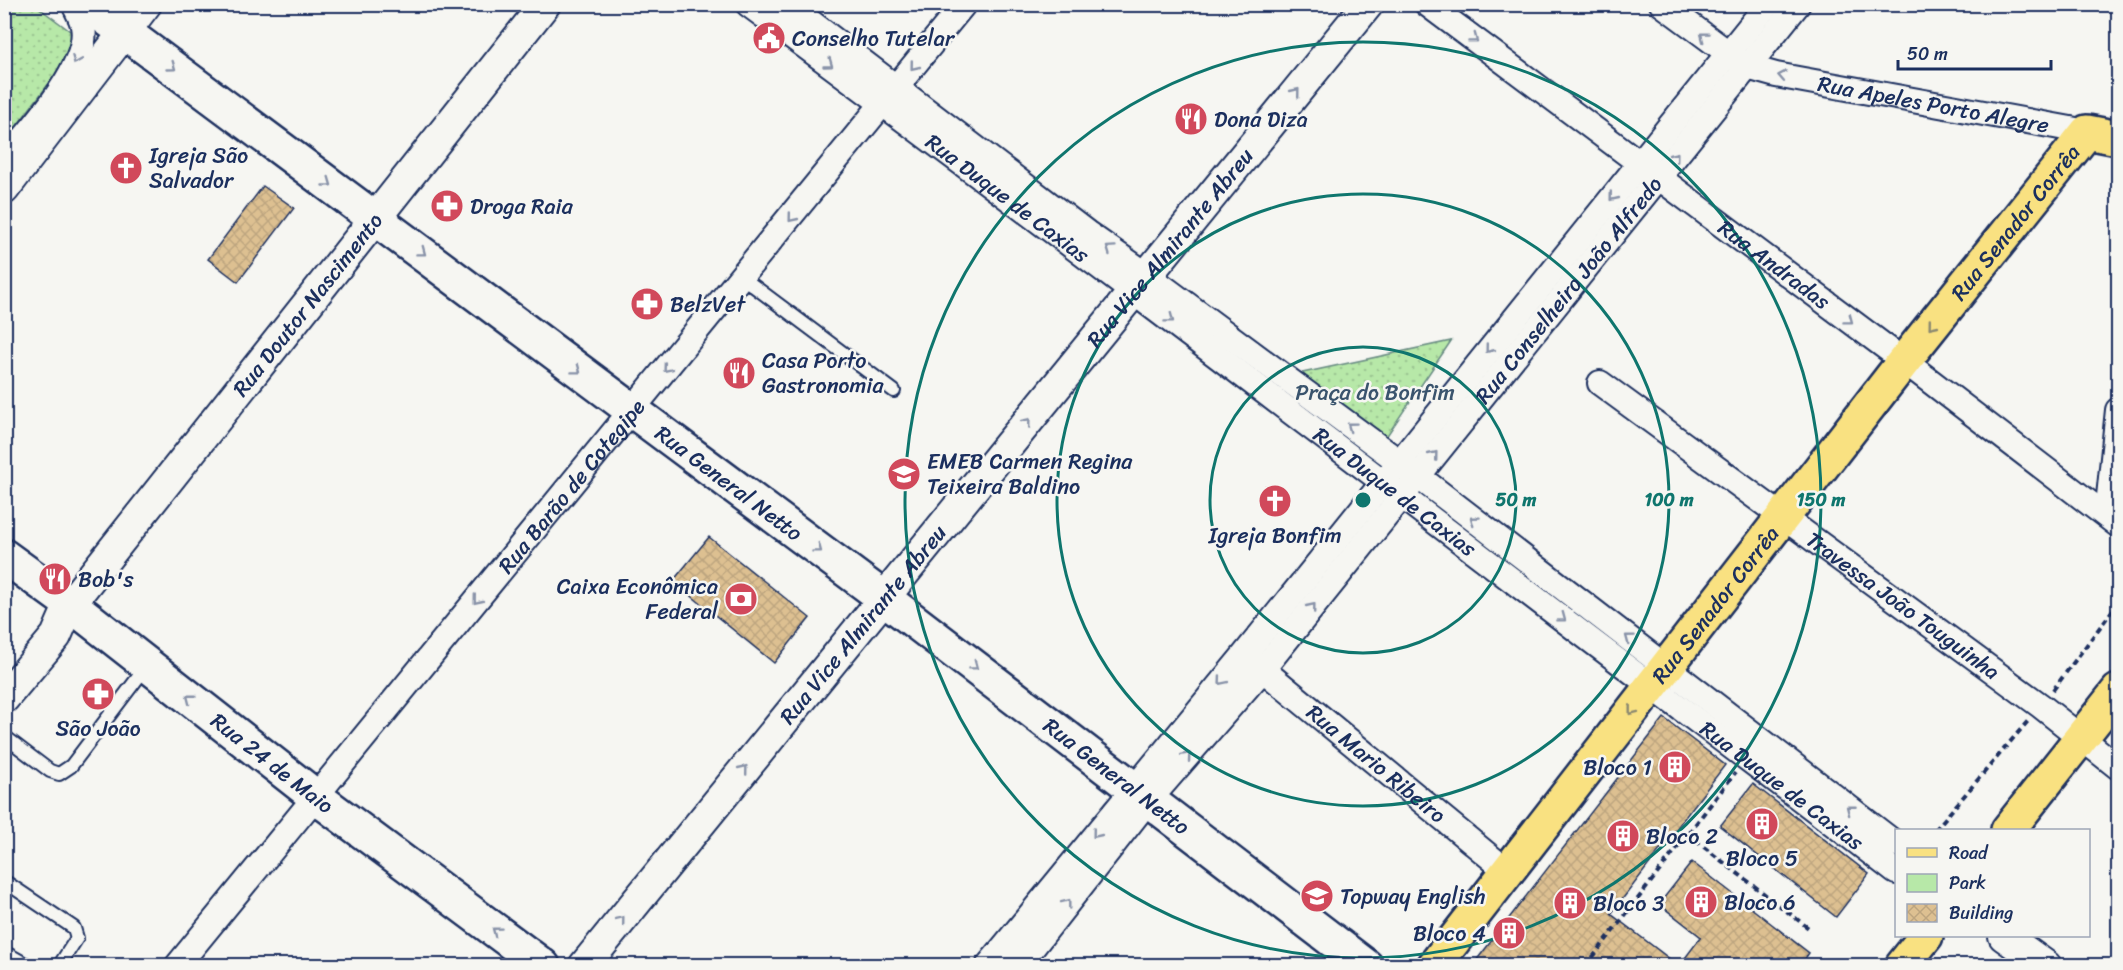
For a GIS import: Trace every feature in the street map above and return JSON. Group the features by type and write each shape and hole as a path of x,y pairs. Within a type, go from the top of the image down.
{"main road":[{"name":"Rua General Netto","path":"87,4 884,598 1366,966"},
{"name":"Rua Senador Corrêa","path":"1434,966 1904,360 2103,135"},
{"name":"Rua 24 de Maio","path":"4,556 70,604 316,797 543,966"},
{"path":"2010,829 2118,690"},
{"path":"1902,966 1925,937"}],"street":[{"path":"4,162 64,88 74,66 82,45 84,27 74,4"},
{"path":"4,189 146,4"},
{"name":"Rua Doutor Nascimento","path":"4,698 56,636 70,604 545,4"},
{"name":"Rua Duque de Caxias","path":"748,4 812,38 1141,283 1240,358 1401,496 1532,595 1659,677 1895,843"},
{"name":"Rua Duque de Caxias","path":"788,4 812,38"},
{"name":"Rua Barão de Cotegipe","path":"177,966 631,410 743,278 964,4"},
{"name":"Rua Vice Almirante Abreu","path":"584,966 1368,4"},
{"name":"Rua Andradas","path":"1427,4 1904,360 2113,520"},
{"path":"1662,4 1737,60"},
{"name":"Rua Conselheiro João Alfredo","path":"1327,569 1401,496 1417,476 1525,324 1737,60 1768,4"},
{"name":"Rua Conselheiro João Alfredo","path":"1737,60 1798,4"},
{"name":"Rua Apeles Porto Alegre","path":"1737,60 1776,75 2103,135"},
{"name":"Rua Conselheiro João Alfredo","path":"988,966 1037,924 1327,569 1383,480 1398,461 1525,324"},
{"name":"Rua Duque de Caxias","path":"1240,358 1398,461 1548,577 1748,756 1895,871"},
{"name":"Travessa João Touguinha","path":"1600,383 1784,517 2118,767"},
{"path":"2113,520 2118,410"},
{"path":"1485,560 1500,540"},
{"path":"1532,595 1548,577"},
{"name":"Rua Doutor Nascimento","path":"4,668 38,628 70,604"},
{"name":"Rua Mario Ribeiro","path":"1254,661 1507,871"},
{"name":"Rua Conselheiro João Alfredo","path":"1018,966 1037,924"},
{"path":"2005,937 2046,966"}],"lane":[{"path":"743,278 894,391"},
{"path":"4,736 50,771 59,774 71,766 147,665"},
{"path":"4,881 74,928 77,938 59,966"},
{"path":"4,952 29,966"}],"path":[{"path":"1586,966 1748,756"},
{"path":"1688,834 1811,930"}],"green space":[{"path":"5,5 35,5 82,40 5,141"},
{"name":"Praça do Bonfim","path":"1451,341 1382,443 1298,374"}],"building":[{"path":"263,186 294,208 238,282 208,259"},
{"name":"Caixa Econômica Federal","path":"709,537 810,618 774,663 673,581"},
{"path":"1664,718 1725,765 1611,914 1679,966 1472,966"},
{"path":"1753,784 1869,874 1836,917 1720,826"},
{"path":"1692,862 1809,953 1800,966 1679,966 1701,937 1659,904"}],"place":[{"name":"Conselho Tutelar","path":"769,38"},
{"name":"Dona Diza","path":"1191,119"},
{"name":"Igreja São Salvador","path":"126,168"},
{"name":"Droga Raia","path":"447,206"},
{"name":"BelzVet","path":"647,304"},
{"name":"Casa Porto Gastronomia","path":"739,373"},
{"name":"EMEB Carmen Regina Teixeira Baldino","path":"904,474"},
{"name":"Igreja Bonfim","path":"1275,501"},
{"name":"Bob's","path":"55,579"},
{"name":"Caixa Econômica Federal","path":"741,599"},
{"name":"São João","path":"98,694"},
{"name":"Bloco 1","path":"1675,767"},
{"name":"Bloco 5","path":"1762,824"},
{"name":"Bloco 2","path":"1623,836"},
{"name":"Topway English","path":"1317,896"},
{"name":"Bloco 6","path":"1701,902"},
{"name":"Bloco 3","path":"1570,903"},
{"name":"Bloco 4","path":"1509,933"}]}
